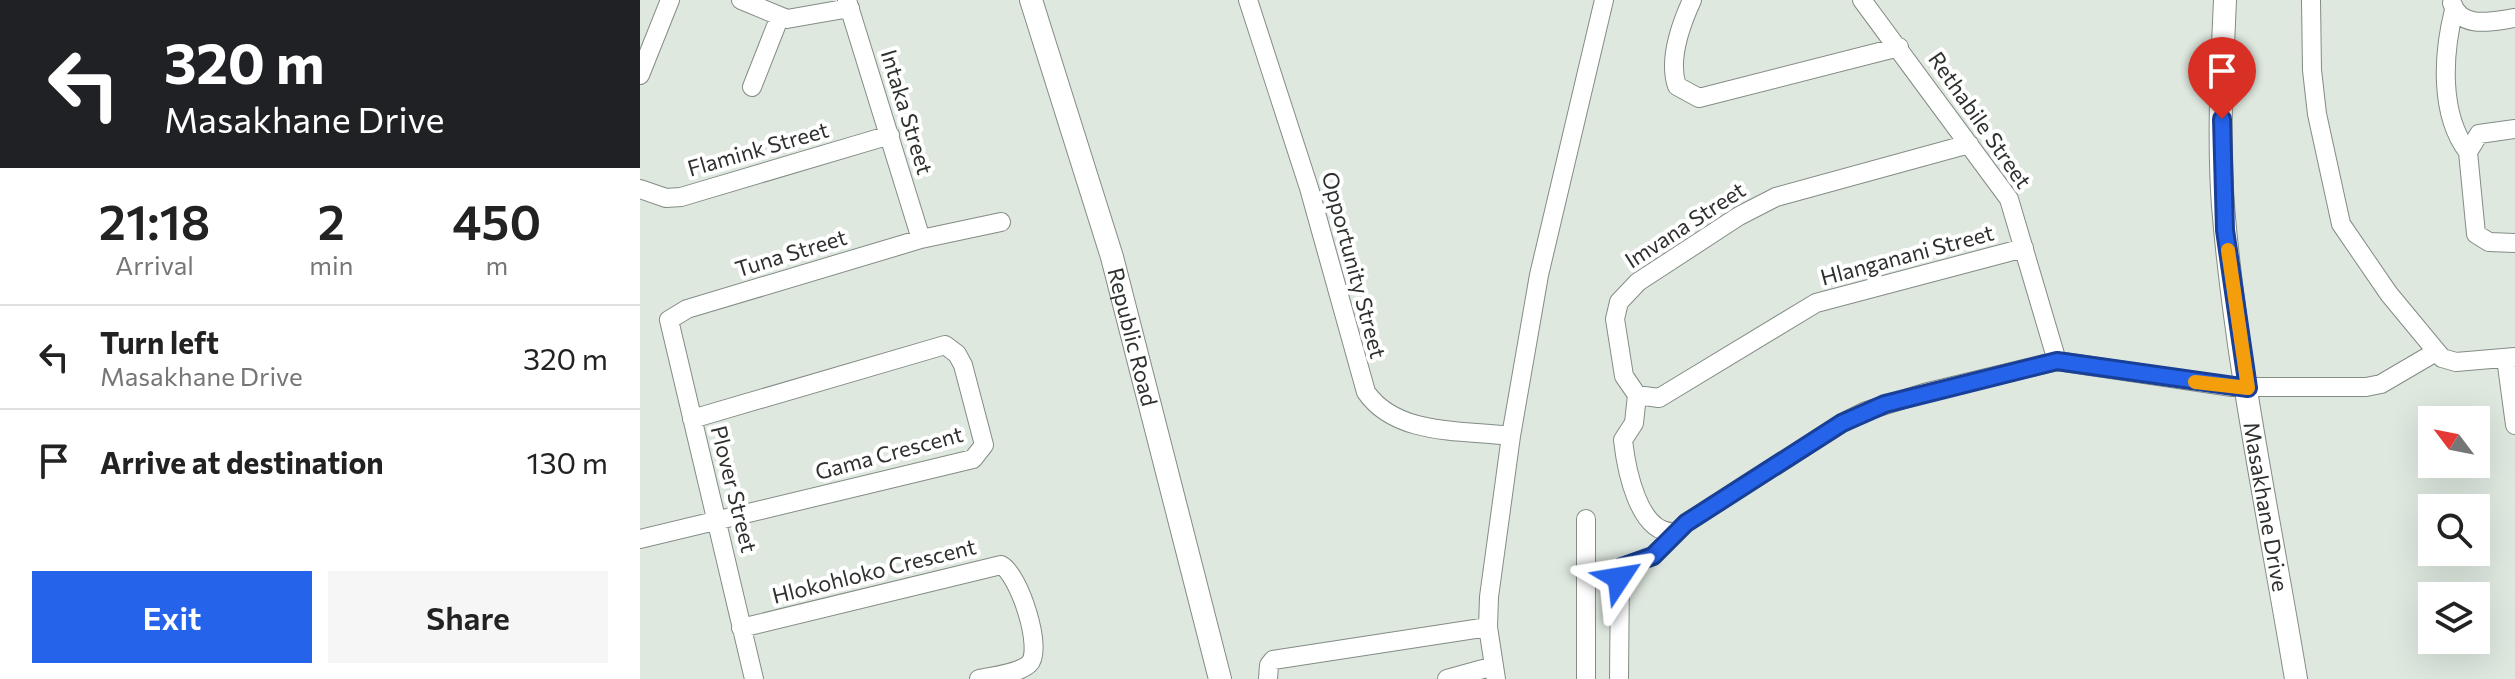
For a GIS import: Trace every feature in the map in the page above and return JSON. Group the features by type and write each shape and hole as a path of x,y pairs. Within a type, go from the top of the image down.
{"street":[{"path":"640,75 670,0"},
{"path":"741,0 795,19 848,4"},
{"name":"Republic Road","path":"1031,0 1112,257 1220,679"},
{"name":"Opportunity Street","path":"1248,0 1309,188 1366,392 1382,412 1401,421 1511,436"},
{"path":"1447,679 1495,672 1488,627 1491,574 1511,436 1539,275 1604,0"},
{"name":"Rethabile Street","path":"1692,0 1676,52 1674,72 1677,86 1699,98 1899,47"},
{"name":"Rethabile Street","path":"1862,0 2009,199 2057,361"},
{"name":"Masakhane Drive","path":"2225,0 2223,202 2248,388 2296,679"},
{"path":"2311,0 2312,70 2317,114 2341,224 2348,238 2434,353 2450,361 2510,358 2515,425"},
{"name":"Intaka Street","path":"848,4 921,239"},
{"path":"2515,18 2475,22 2453,5 2446,61 2453,131 2468,152 2476,234 2489,242 2515,243"},
{"path":"752,87 780,16"},
{"path":"2468,152 2479,134 2515,129"},
{"name":"Flamink Street","path":"640,189 659,197 681,197 890,135"},
{"name":"Imvana Street","path":"1637,395 1624,376 1615,319 1619,302 1638,282 1739,216 1776,197 1969,144"},
{"name":"Tuna Street","path":"676,314 921,239 1001,222"},
{"name":"Hlanganani Street","path":"1637,395 1650,400 1667,395 1816,303 2024,248"},
{"name":"Plover Street","path":"676,314 669,320 669,328 754,679"},
{"name":"Gama Crescent","path":"692,419 945,345 957,354 963,365 976,407 984,445 973,459 718,522"},
{"path":"1619,679 1620,569 1653,556 1676,532 1866,411 2057,361 2248,388 2376,385 2434,353"},
{"path":"1637,395 1634,423 1623,440 1631,487 1653,523 1664,531 1676,532"},
{"path":"1586,519 1586,679"},
{"path":"640,539 718,522"},
{"name":"Hlokohloko Crescent","path":"741,628 1001,565 1013,573 1021,594 1034,646 1033,659 1024,668 979,679"},
{"path":"1268,679 1269,665 1273,660 1488,627"}],"slow traffic":[{"path":"2195,382 2248,388 2228,250"}],"route":[{"path":"1619,578 1622,567 1643,561 1661,551 1686,523 1716,503 1842,423 1885,404 2057,361 2248,388 2225,230 2222,119"}]}
